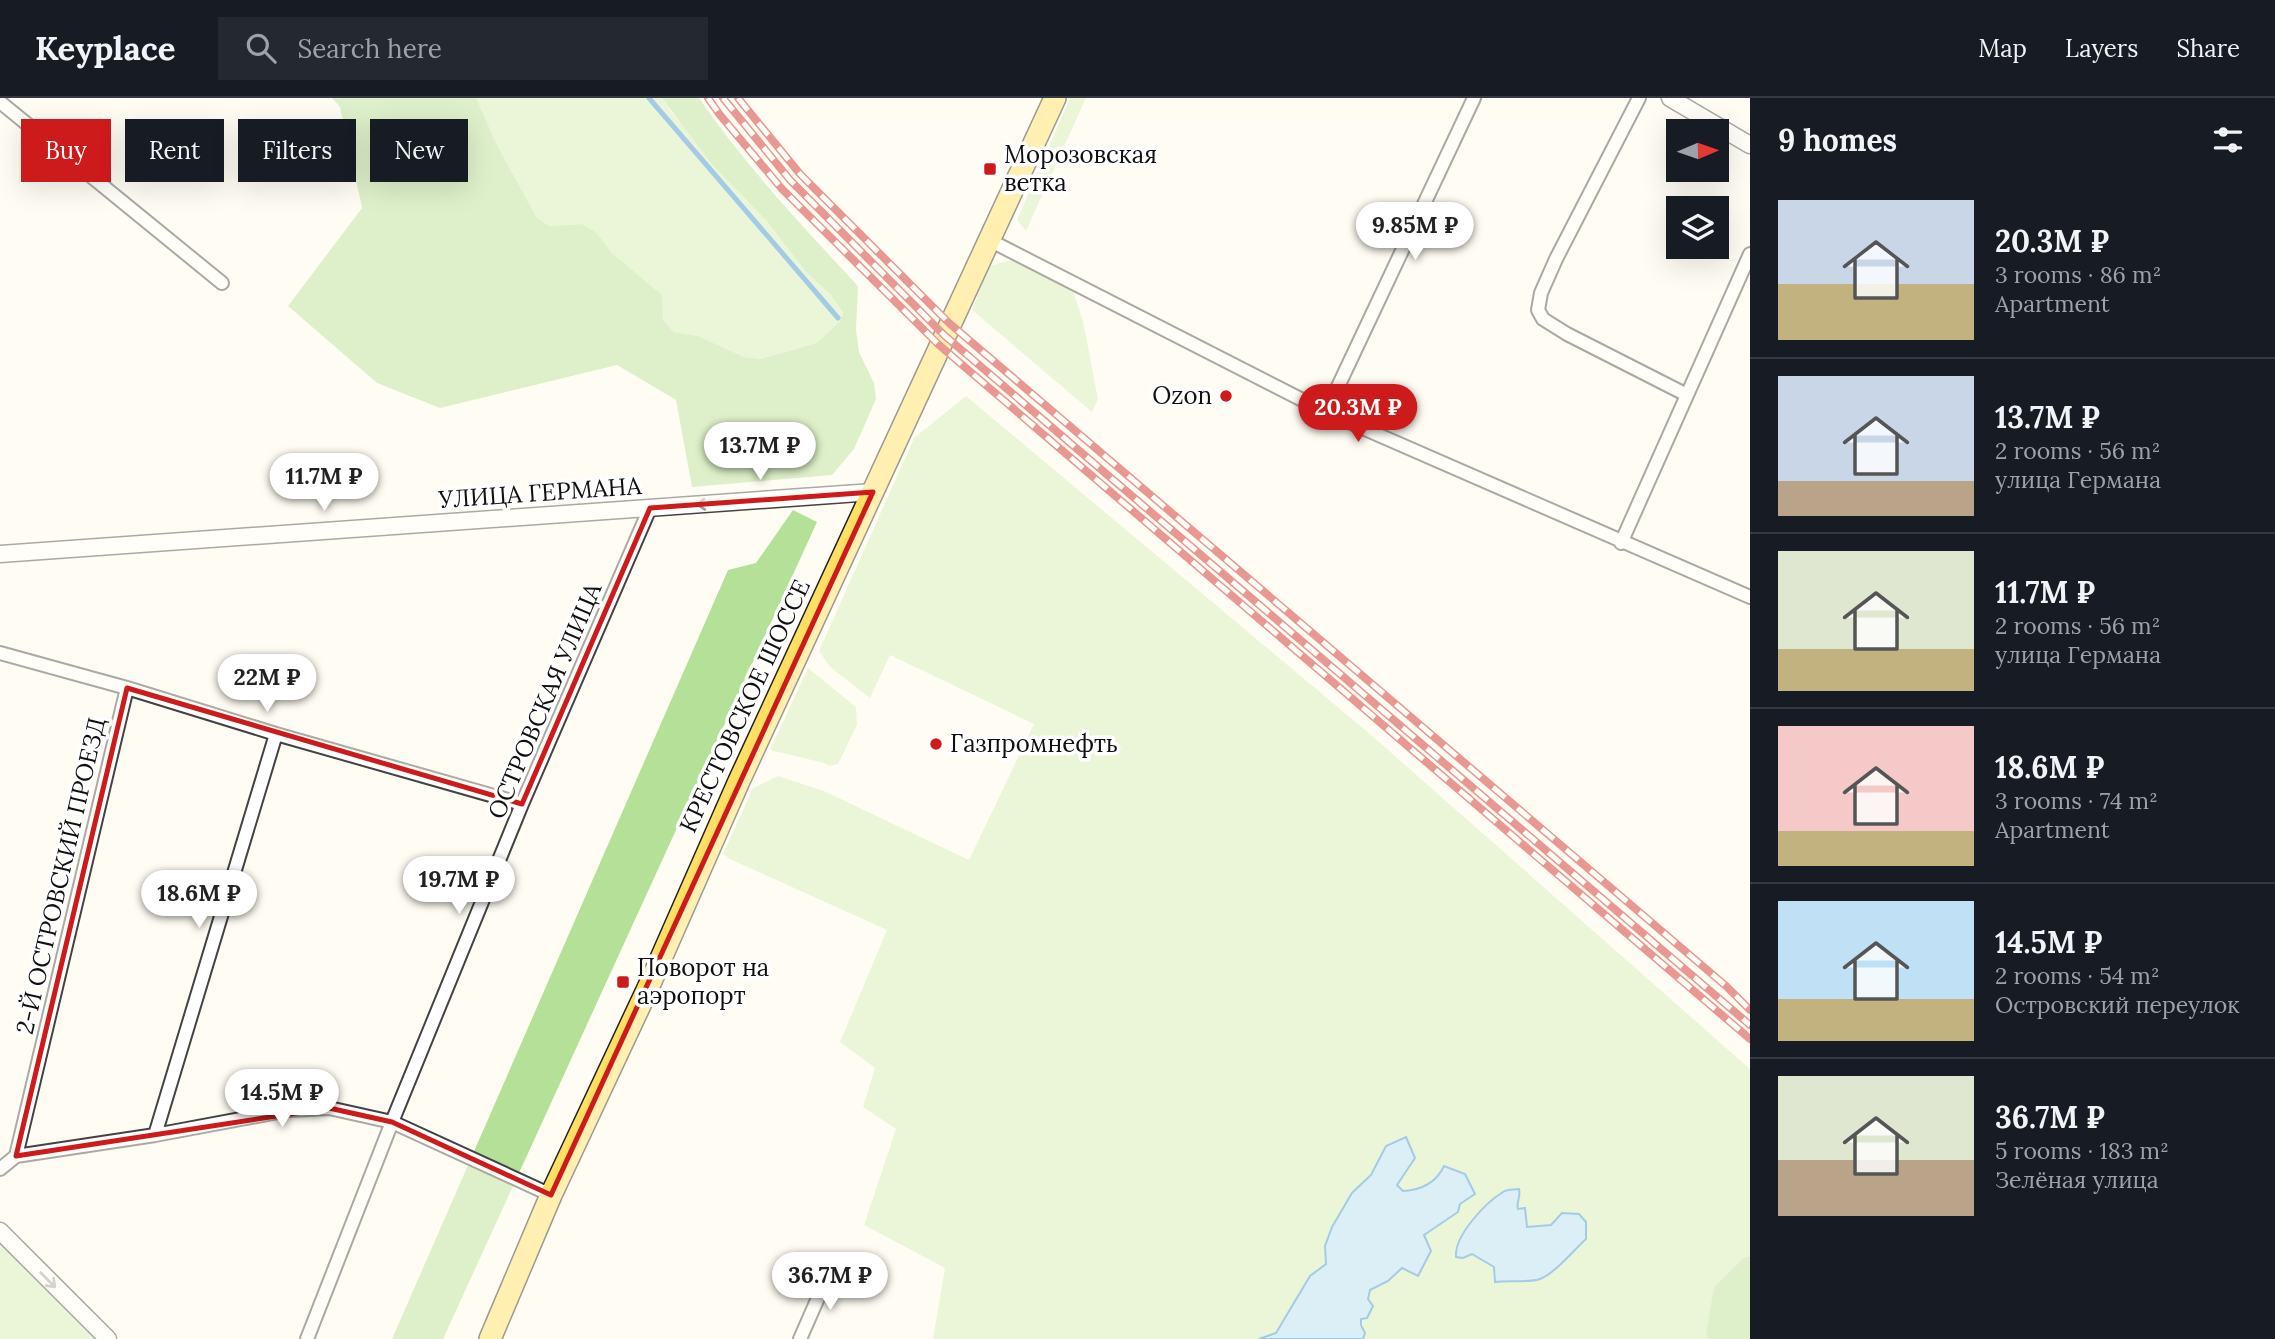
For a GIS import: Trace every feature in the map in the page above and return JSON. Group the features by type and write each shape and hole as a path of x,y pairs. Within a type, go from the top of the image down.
{"main road":[{"name":"КРЕСТОВСКОЕ ШОССЕ","path":"490,1339 551,1195 648,988 738,781 1055,98"}],"street":[{"path":"1326,412 1474,98"},
{"path":"1639,98 1556,260 1541,293 1538,310 1543,318 1567,334 1687,395"},
{"path":"1670,98 1750,145"},
{"path":"0,102 222,283"},
{"path":"989,240 1326,412 1750,597"},
{"path":"1621,542 1750,254"},
{"name":"УЛИЦА ГЕРМАНА","path":"0,554 873,492"},
{"name":"ОСТРОВСКАЯ УЛИЦА","path":"307,1339 522,804 650,509"},
{"path":"0,653 522,804"},
{"name":"2-Й ОСТРОВСКИЙ ПРОЕЗД","path":"16,1156 127,688"},
{"path":"155,1135 276,734"},
{"path":"0,1170 16,1156 155,1135 289,1110 329,1108 392,1122 551,1195"},
{"path":"0,1231 107,1339"},
{"path":"800,1339 829,1273"}],"highlighted area":[{"path":"873,492 551,1195 392,1122 329,1108 16,1156 127,688 522,804 650,508"}],"green space":[{"path":"332,98 476,98 496,143 536,217 549,226 582,224 596,232 611,252 662,295 663,320 674,332 698,336 744,357 760,359 817,343 840,321 843,313 830,294 806,272 766,220 710,162 662,98 699,98 755,172 858,286 856,330 859,352 874,383 876,399 854,449 832,475 692,487 676,400 617,365 440,408 377,383 288,306 362,208 356,180 356,119 343,119 340,107"},
{"path":"476,98 662,98 672,113 766,220 806,272 830,294 843,314 840,321 818,343 760,359 744,357 698,336 674,332 663,320 662,295 611,252 596,232 582,224 549,226 535,217"},
{"path":"1070,98 1086,98 1026,231 1017,220"},
{"path":"1016,259 1072,288 1083,321 1098,399 1092,412 972,310 989,266"},
{"path":"966,396 1370,734 1750,1069 1750,1257 1745,1257 1706,1335 1709,1339 1363,1339 1365,1333 1362,1317 1370,1290 1388,1281 1402,1268 1424,1235 1458,1212 1439,1177 1419,1190 1403,1191 1397,1186 1386,1146 1371,1175 1352,1193 1325,1246 1326,1264 1310,1276 1276,1333 1259,1339 933,1339 945,1268 864,1225 896,1129 863,1107 875,1068 840,1042 887,930 723,854 753,788 778,776 824,791 969,860 1034,724 890,655 870,698 830,667 819,651 914,438","holes":["1505,1190 1520,1194 1518,1209 1524,1208 1527,1227 1551,1225 1586,1239 1556,1268 1542,1277 1530,1281 1495,1282 1494,1267 1472,1253 1455,1250 1468,1224"]},
{"path":"793,510 817,522 443,1339 392,1339 728,570 756,563"},
{"path":"808,668 856,707 857,725 838,764 830,766 770,750"},
{"path":"0,1227 109,1339 0,1339"},
{"path":"1745,1257 1750,1257 1750,1339 1709,1339 1706,1335 1714,1287"}],"water":[{"path":"1406,1137 1415,1158 1397,1185 1403,1191 1428,1184 1444,1166 1465,1174 1475,1194 1460,1204 1458,1212 1424,1235 1431,1251 1418,1276 1402,1268 1388,1281 1370,1290 1368,1299 1373,1306 1367,1318 1361,1319 1365,1333 1363,1339 1259,1339 1276,1333 1310,1276 1326,1264 1325,1246 1332,1227 1352,1193 1371,1175 1386,1146"},
{"path":"1519,1189 1518,1209 1525,1208 1527,1227 1551,1225 1562,1213 1579,1214 1586,1222 1586,1239 1558,1267 1540,1279 1495,1282 1494,1267 1472,1254 1463,1258 1456,1257 1457,1249 1465,1230 1488,1204 1505,1191"}],"waterway":[{"path":"649,98 838,318"}],"railway":[{"path":"708,98 782,189 939,345 1750,1039"},
{"path":"723,98 790,180 944,335 1750,1025"},
{"path":"738,98 800,174 949,323 1726,986 1750,1010"}],"place":[{"name":"Морозовская ветка","path":"990,169"},
{"name":"Ozon","path":"1226,396"},
{"name":"Газпромнефть","path":"936,744"},
{"name":"Поворот на аэропорт","path":"623,982"}]}
